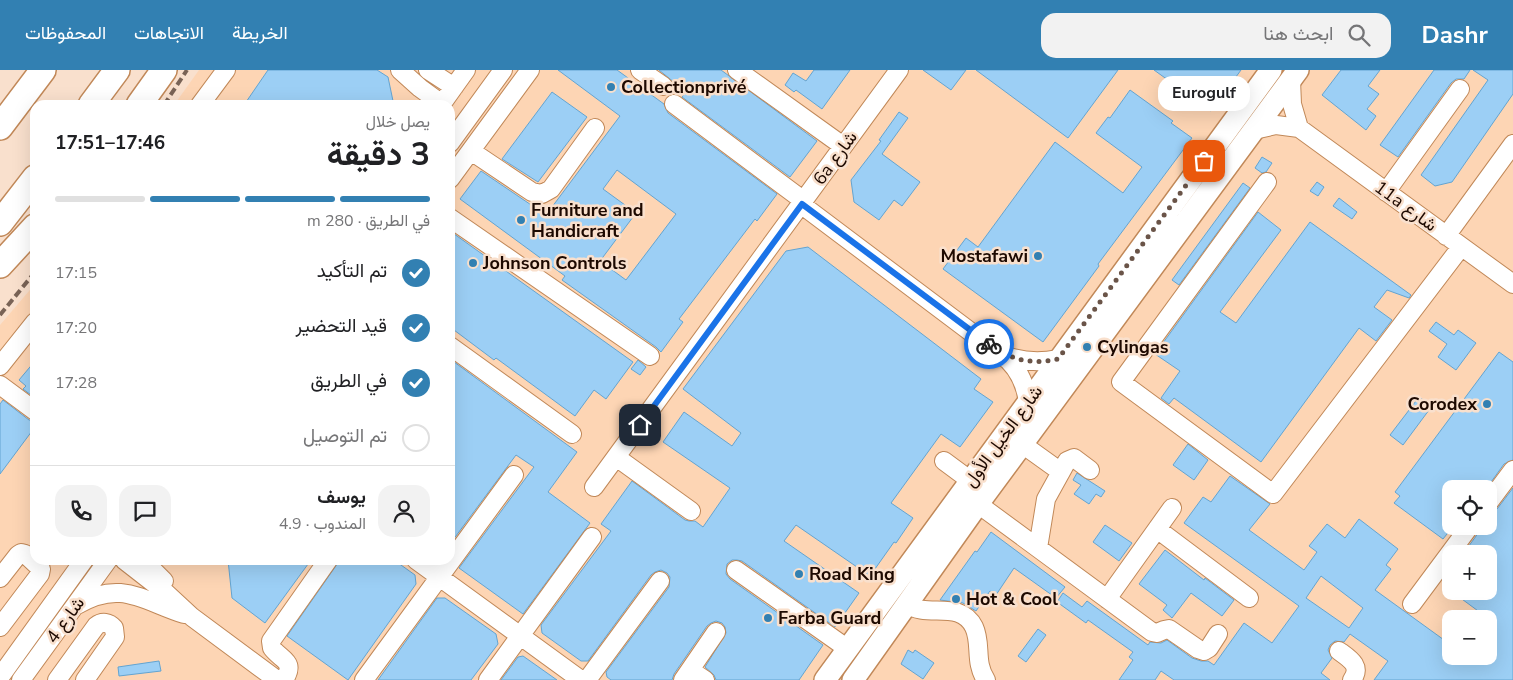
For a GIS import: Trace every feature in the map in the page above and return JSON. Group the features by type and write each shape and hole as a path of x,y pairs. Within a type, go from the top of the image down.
{"highway":[{"path":"0,127 43,70"},
{"path":"95,100 117,70"},
{"path":"143,100 164,70"},
{"path":"0,223 30,184"},
{"path":"0,264 30,232"}],"main road":[{"name":"شارع الخيل الأول","path":"824,680 1270,70"},
{"name":"شارع الخيل الأول","path":"853,680 978,504 1294,75"},
{"path":"872,680 879,644"}],"street":[{"path":"204,100 226,70"},
{"path":"400,70 435,100"},
{"path":"428,70 454,87"},
{"path":"445,100 466,70"},
{"path":"455,136 503,70"},
{"path":"455,172 530,70"},
{"path":"640,70 662,86"},
{"path":"738,70 843,146"},
{"name":"6a شارع","path":"594,487 899,70"},
{"path":"1254,130 1276,125 1299,128 1292,104 1294,75"},
{"path":"1386,192 1460,89"},
{"path":"674,104 1001,354 1015,367 1020,375 1028,403"},
{"path":"471,151 532,192 542,194 551,189 595,128"},
{"name":"11a شارع","path":"1299,128 1513,284"},
{"path":"1446,236 1513,144"},
{"path":"1267,182 1121,382 1273,494 1461,247"},
{"path":"455,221 650,356"},
{"path":"0,366 30,328"},
{"path":"455,350 572,434"},
{"path":"1001,354 1029,362 1058,359"},
{"path":"0,385 30,407"},
{"path":"1022,444 1061,472"},
{"path":"616,457 691,511"},
{"path":"1038,548 1046,498 1067,461 1072,458 1076,459 1090,470"},
{"path":"944,461 971,480"},
{"path":"1497,491 1513,470"},
{"path":"455,555 514,475"},
{"path":"978,504 1152,632 1157,633 1169,629 1201,650 1207,650 1218,634"},
{"path":"1107,599 1172,508"},
{"path":"1157,529 1249,598"},
{"path":"1412,604 1463,535"},
{"path":"488,680 592,537"},
{"path":"0,578 21,553 30,558"},
{"path":"3,630 40,574 41,568 38,565"},
{"path":"0,677 80,565"},
{"name":"شارع 4","path":"20,680 74,607 110,565"},
{"path":"117,565 139,586 192,617 277,680"},
{"path":"150,565 158,576 177,594 192,617"},
{"path":"284,680 289,666 274,651 270,645 271,641 324,565"},
{"path":"423,565 581,680"},
{"path":"364,680 448,565"},
{"path":"736,570 848,649"},
{"path":"587,680 660,581"},
{"path":"74,607 102,594 125,593 140,596 192,617"},
{"path":"907,604 921,611 956,612 964,615 975,629 979,667 986,680"},
{"path":"56,680 96,626 108,623 114,628 115,637 85,680"},
{"path":"3,630 30,636 57,631"},
{"path":"3,630 14,645 15,656"},
{"path":"705,680 687,675 716,632"},
{"path":"1339,651 1354,663 1356,671 1352,680"}],"shaded area":[{"path":"199,70 1513,70 1513,680 0,680 0,325 30,290 30,565 455,565 455,100 178,100"}],"building":[{"path":"268,70 377,70 388,77 393,100 247,100"},
{"path":"558,70 617,70 664,104 668,113 777,194 757,221 755,219 679,319 683,322 661,352 562,280 565,276 460,199 481,171 546,215 620,116","holes":["617,170 676,214 626,280 600,261 636,213 603,189"]},
{"path":"659,70 721,70 817,141 790,177 682,97 686,92"},
{"path":"814,70 850,70 822,109 796,90 794,92 785,85 793,73 806,81"},
{"path":"923,70 966,70 951,90"},
{"path":"976,70 1118,70 1068,138"},
{"path":"1154,70 1241,70 1211,111"},
{"path":"1341,70 1380,70 1368,86 1379,94 1367,109 1376,116 1366,130 1322,95"},
{"path":"1434,70 1470,70 1464,79 1456,79 1451,83 1398,157 1380,145"},
{"path":"1473,70 1513,70 1513,94 1452,182 1435,186 1421,175 1488,80"},
{"path":"1130,90 1173,121 1171,123 1192,138 1098,264 1099,266 1043,342 943,269 966,238 978,247 1055,142 1123,193 1142,167 1096,133 1108,117 1110,118"},
{"path":"552,92 587,117 538,182 502,159"},
{"path":"899,112 908,118 882,154 920,182 902,206 894,200 879,220 854,202 851,180 881,141 879,140"},
{"path":"1262,157 1272,163 1266,172 1262,173 1255,168"},
{"path":"1317,182 1324,187 1318,196 1310,191"},
{"path":"1243,183 1250,188 1179,285 1172,280"},
{"path":"1339,198 1357,212 1352,219 1333,206"},
{"path":"1258,212 1281,230 1220,312 1236,323 1310,222 1411,295 1409,298 1387,290 1374,307 1392,320 1376,341 1359,328 1261,462 1174,398 1169,404 1161,398 1180,371 1155,354"},
{"path":"455,235 633,362 606,399 594,390 575,416 496,358 494,360 455,331"},
{"path":"808,247 981,379 974,389 993,402 960,447 941,434 891,503 913,518 870,576 796,525 784,541 859,593 835,627 742,561 732,560 727,564 726,574 730,579 823,645 799,680 716,680 714,675 705,667 726,633 722,623 716,621 707,626 674,674 672,680 611,680 607,677 606,672 669,587 670,577 667,573 661,570 651,575 588,661 581,661 542,633 541,625 611,531 601,524 632,481 685,520 695,521 703,527 730,488 663,442 684,412 732,446 741,433 683,389 786,251"},
{"path":"1436,322 1454,335 1458,330 1476,343 1456,370 1438,357 1447,344 1429,331"},
{"name":"Corodex","path":"1499,352 1513,362 1513,460 1504,464 1492,480 1442,480 1442,535 1446,535 1443,539 1394,503 1400,496 1395,492"},
{"path":"638,360 646,367 640,375 631,369"},
{"path":"455,363 577,452 548,492 590,523 523,614 459,568 534,467 516,455 455,537"},
{"path":"30,367 30,394 23,389 26,386 19,380"},
{"path":"1419,397 1432,406 1403,445 1390,435"},
{"path":"3,400 30,420 30,434 0,474 0,404"},
{"path":"1188,444 1208,460 1194,480 1173,465"},
{"path":"1077,473 1105,491 1101,497 1096,494 1089,504 1074,494 1081,485 1073,480"},
{"path":"1230,476 1270,504 1249,530 1304,570 1317,552 1309,546 1327,524 1345,538 1359,519 1398,549 1386,565 1391,569 1375,590 1442,638 1442,665 1497,665 1497,610 1477,610 1463,600 1497,600 1497,545 1470,545 1477,535 1497,535 1497,509 1513,488 1513,680 1374,680 1388,661 1350,634 1344,642 1335,641 1330,645 1328,650 1332,658 1321,673 1330,680 1174,680 1161,671 1155,680 1119,680 1133,660 1129,657 1133,652 1088,620 1086,623 1057,602 1063,593 1082,607 1087,601 1148,645 1150,642 1161,643 1167,640 1192,658 1208,661 1214,665 1244,623 1272,643 1299,606 1184,523 1203,497 1211,502","holes":["1321,576 1363,608 1349,628 1306,598"]},
{"path":"1105,525 1132,543 1119,561 1093,542"},
{"path":"991,532 1065,587 1056,598 1014,568 996,595 990,591 976,611 963,603 940,600"},
{"path":"1165,550 1234,600 1222,616 1191,593 1172,618 1163,610 1167,605 1139,584"},
{"path":"229,565 307,565 265,623 232,598"},
{"path":"337,565 401,565 415,575 416,584 348,680 287,636"},
{"path":"437,598 445,598 496,634 498,644 471,680 378,680"},
{"path":"1038,629 1046,635 1026,662 1018,656"},
{"path":"908,650 913,653 915,650 934,663 923,679 901,664"},
{"path":"523,656 557,680 501,680 518,657"},
{"path":"159,661 161,671 119,676 118,667"}],"railway":[{"path":"167,100 187,70"},
{"path":"0,315 30,278"}],"way so far":[{"path":"989,344 1001,354 1019,360 1039,362 1058,359 1204,161"}],"place":[{"name":"Collectionprivé","path":"611,87"},
{"name":"Eurogulf","path":"1204,161"},
{"name":"Furniture and Handicraft","path":"521,220"},
{"name":"Mostafawi","path":"1038,256"},
{"name":"Johnson Controls","path":"473,263"},
{"name":"Cylingas","path":"1087,347"},
{"name":"Corodex","path":"1487,404"},
{"name":"Road King","path":"799,574"},
{"name":"Hot & Cool","path":"956,599"},
{"name":"Farba Guard","path":"768,618"}],"route":[{"path":"640,425 802,204 989,344"}]}
